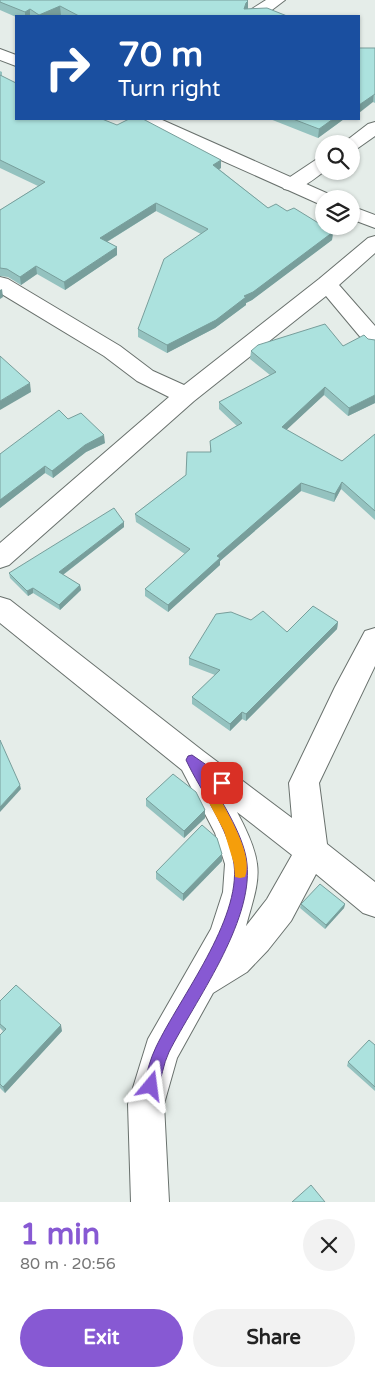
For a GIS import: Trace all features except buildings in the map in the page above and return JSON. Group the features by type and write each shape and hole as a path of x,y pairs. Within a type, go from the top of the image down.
{"street":[{"path":"254,15 277,0"},
{"path":"0,54 15,61"},
{"path":"147,120 315,195"},
{"path":"360,138 375,128"},
{"path":"291,185 315,169"},
{"path":"360,216 375,222"},
{"path":"0,558 186,395 327,284 375,242"},
{"path":"0,284 112,351 145,376 186,395"},
{"path":"327,284 375,340"},
{"path":"0,608 375,902"},
{"path":"202,981 235,960 256,939 279,910 312,851 304,783 345,696 375,639"},
{"path":"150,1202 146,1104 161,1052 226,935 239,892 241,864 230,830 192,760"}],"slow traffic":[{"path":"213,799 230,830 241,864 240,872"}],"route":[{"path":"151,1086 161,1052 226,935 239,892 241,864 230,830 192,760 222,783"}]}
